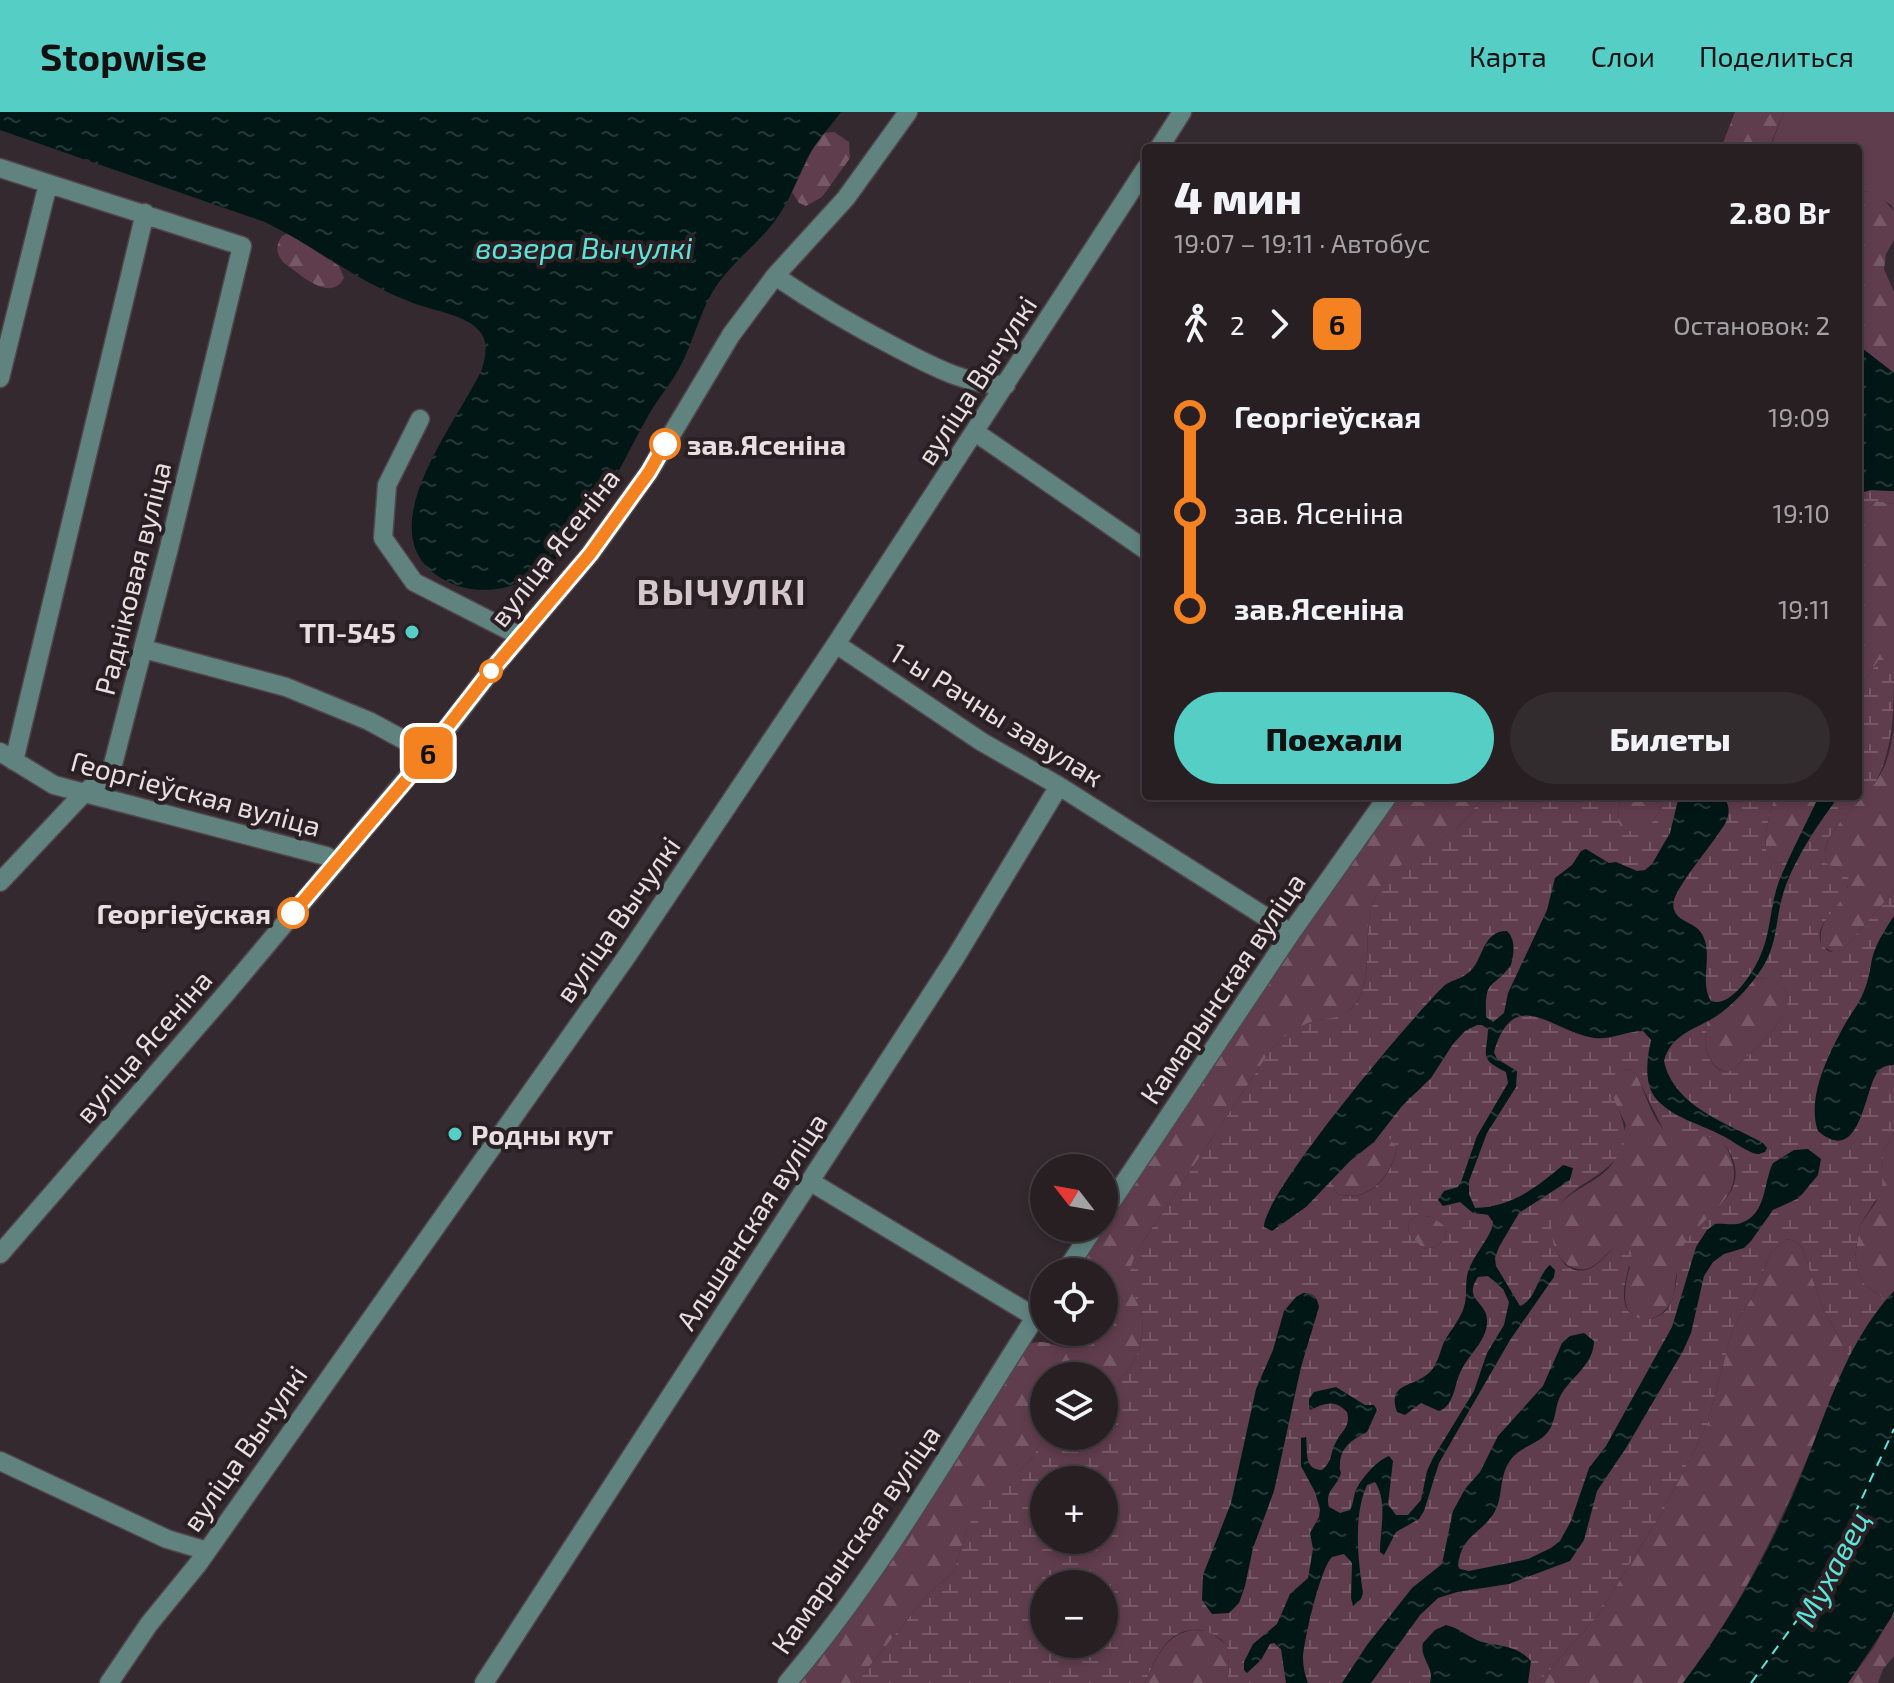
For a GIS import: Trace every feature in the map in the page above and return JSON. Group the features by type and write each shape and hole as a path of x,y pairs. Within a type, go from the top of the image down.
{"street":[{"name":"вуліца Ясеніна","path":"0,1254 337,862 590,554 649,472 731,335 775,276 846,198 908,112"},
{"path":"1162,144 1182,112"},
{"path":"0,168 145,213 7,756"},
{"name":"вуліца Вычулкі","path":"109,1683 149,1624 207,1551 627,956 836,644 1142,174"},
{"path":"0,378 48,184"},
{"name":"Радніковая вуліца","path":"0,882 84,793 111,772 242,246 145,213"},
{"path":"775,276 839,319 938,370 977,382 1006,385"},
{"path":"420,419 387,485 383,538 414,582 520,636"},
{"path":"975,432 1142,547"},
{"name":"1-ы Рачны завулак","path":"836,644 982,742 1059,786 1291,933"},
{"path":"144,649 286,687 369,721 428,753"},
{"name":"Георгіеўская вуліца","path":"7,756 54,785 326,856 337,862"},
{"name":"Альшанская вуліца","path":"484,1683 955,958 1059,786"},
{"name":"Камарынская вуліца","path":"1118,1192 1291,933 1385,800"},
{"path":"811,1182 1030,1304"},
{"name":"Камарынская вуліца","path":"787,1683 824,1639 877,1566 1030,1326"},
{"path":"0,1461 167,1539 207,1551"}],"green space":[{"path":"1735,112 1784,112 1771,144 1723,144"},
{"path":"1784,112 1894,112 1894,211 1891,205 1868,191 1862,192 1862,144 1772,144"},
{"path":"834,132 849,142 850,158 822,197 806,206 799,203 792,192 812,150 824,133"},
{"path":"1862,192 1878,194 1894,211 1894,240 1886,254 1884,269 1894,292 1894,373 1862,348"},
{"path":"288,233 339,266 344,278 338,285 331,288 314,284 284,263 277,247 282,236"},
{"path":"1894,491 1894,504 1877,501 1862,510 1862,493"},
{"path":"1877,501 1894,504 1894,668 1879,660 1862,683 1862,510"},
{"path":"1879,660 1887,660 1894,668 1893,715 1889,746 1879,775 1862,799 1862,683"},
{"path":"1894,729 1894,891 1843,950 1835,953 1822,946 1822,930 1848,882 1842,872 1827,864 1825,853 1834,830 1879,777"},
{"path":"1397,800 1479,800 1452,832 1404,863 1383,885 1370,914 1366,974 1358,1001 1345,1014 1303,1026 1273,1047 1139,1248 1132,1273 1143,1325 1142,1337 1129,1368 1118,1381 1118,1362 1030,1362 1030,1450 1037,1450 967,1528 954,1572 929,1593 856,1683 795,1683 1027,1345 1069,1348 1118,1346 1118,1258 1083,1258 1094,1242 1118,1242 1118,1205 1248,1009"},
{"path":"1479,800 1620,800 1618,822 1622,829 1638,831 1655,818 1663,800 1774,800 1767,826 1766,849 1770,858 1777,862 1788,861 1817,800 1861,800 1839,823 1827,844 1827,864 1844,872 1849,879 1844,896 1821,928 1821,942 1827,950 1843,950 1894,891 1894,1134 1883,1151 1882,1190 1860,1225 1855,1257 1864,1284 1886,1300 1849,1357 1822,1306 1802,1248 1795,1241 1787,1239 1771,1252 1753,1296 1733,1327 1707,1425 1664,1509 1599,1614 1538,1683 1227,1683 1227,1645 1208,1632 1189,1630 1164,1646 1145,1683 856,1683 929,1593 954,1572 967,1528 975,1514 1037,1450 1118,1450 1118,1381 1135,1358 1142,1337 1141,1313 1130,1277 1137,1251 1273,1047 1297,1028 1341,1016 1358,1001 1366,975 1370,914 1374,901 1393,872 1452,832","holes":["1768,978 1781,986 1788,999 1774,1029 1728,1072 1720,1070 1707,1053 1707,1022 1721,1013 1755,979","1629,1069 1636,1074 1664,1131 1680,1137 1715,1138 1729,1151 1735,1166 1731,1192 1685,1243 1668,1309 1660,1316 1648,1319 1633,1315 1624,1301 1632,1254 1628,1248 1614,1247 1594,1266 1580,1271 1564,1263 1558,1255 1552,1234 1554,1215 1560,1204 1609,1166 1623,1146 1623,1122 1611,1080 1617,1073","1381,1137 1388,1137 1397,1147 1395,1158 1384,1178 1357,1196 1335,1192 1333,1181 1337,1174","1418,1215 1432,1217 1445,1226 1446,1237 1436,1247 1423,1249 1409,1234 1408,1222"]},
{"path":"1620,800 1663,800 1655,818 1645,829 1622,830 1618,822"},
{"path":"1774,800 1817,800 1788,861 1777,862 1770,858 1766,850 1767,826"},
{"path":"1768,978 1781,985 1787,995 1781,1018 1744,1059 1728,1072 1720,1069 1707,1053 1707,1022 1721,1013 1755,979"},
{"path":"1629,1069 1636,1074 1663,1129 1671,1135 1709,1136 1718,1140 1726,1147 1734,1171 1729,1194 1700,1231 1679,1267 1672,1301 1660,1314 1648,1319 1632,1315 1628,1309 1625,1292 1630,1267 1614,1247 1594,1266 1575,1268 1560,1257 1550,1232 1558,1206 1606,1171 1614,1161 1626,1125 1610,1083 1618,1072"},
{"path":"1894,1134 1894,1291 1886,1300 1864,1284 1855,1257 1860,1225 1876,1202 1883,1151"},
{"path":"1381,1137 1388,1137 1397,1147 1384,1177 1367,1192 1346,1196 1335,1192 1333,1181 1336,1174"},
{"path":"1418,1215 1432,1217 1445,1226 1446,1237 1436,1247 1423,1249 1409,1234 1408,1222"},
{"path":"1787,1239 1795,1241 1802,1248 1822,1306 1849,1357 1777,1526 1735,1606 1683,1683 1538,1683 1599,1614 1664,1509 1707,1425 1733,1327 1753,1296 1771,1252"},
{"path":"1894,1611 1894,1656 1883,1669 1878,1683 1848,1683 1874,1647"},
{"path":"1209,1631 1227,1645 1227,1683 1145,1683 1158,1656 1169,1642 1184,1632"}],"water":[{"name":"возера Вычулкі","path":"0,112 841,112 812,150 779,215 712,293 677,372 578,536 539,573 516,584 487,590 458,586 441,578 420,558 412,533 414,506 424,476 482,369 485,342 475,327 459,317 393,295 265,222 0,130"},
{"path":"1862,348 1894,373 1894,491 1862,493"},
{"path":"1678,800 1727,802 1726,822 1677,892 1673,904 1678,916 1695,926 1705,941 1708,994 1711,1001 1719,1002 1734,994 1758,961 1767,937 1779,881 1817,800 1836,800 1791,873 1782,898 1773,943 1764,965 1727,1008 1673,1043 1664,1061 1678,1090 1690,1102 1763,1143 1767,1148 1765,1152 1753,1153 1661,1104 1649,1083 1651,1040 1643,1031 1594,1038 1536,1017 1524,1016 1512,1020 1502,1031 1494,1052 1497,1059 1517,1071 1516,1087 1487,1133 1469,1181 1469,1194 1475,1208 1501,1204 1533,1188 1563,1165 1573,1168 1570,1180 1519,1213 1495,1258 1496,1266 1520,1306 1530,1298 1550,1265 1555,1270 1554,1277 1510,1340 1439,1463 1424,1511 1419,1519 1396,1532 1384,1555 1380,1552 1381,1498 1375,1482 1367,1485 1358,1524 1363,1593 1353,1606 1352,1563 1344,1554 1332,1557 1318,1589 1306,1636 1303,1661 1308,1683 1286,1683 1281,1649 1274,1643 1247,1673 1244,1662 1253,1644 1277,1624 1290,1594 1308,1578 1313,1549 1310,1533 1320,1509 1301,1466 1301,1438 1306,1437 1309,1463 1322,1470 1348,1421 1347,1412 1334,1404 1311,1410 1309,1399 1314,1392 1336,1387 1365,1405 1374,1405 1377,1410 1367,1432 1352,1441 1342,1453 1341,1474 1329,1495 1329,1507 1340,1513 1350,1510 1362,1480 1374,1466 1389,1456 1393,1461 1388,1504 1396,1515 1408,1515 1421,1500 1433,1458 1474,1391 1487,1353 1504,1325 1509,1302 1503,1289 1488,1276 1478,1277 1473,1291 1484,1309 1486,1328 1482,1340 1461,1371 1449,1403 1439,1411 1421,1403 1405,1415 1397,1412 1396,1394 1429,1373 1459,1319 1466,1299 1470,1266 1492,1228 1493,1222 1488,1215 1473,1213 1460,1202 1443,1206 1438,1200 1444,1191 1458,1187 1461,1182 1477,1136 1508,1083 1506,1072 1491,1063 1486,1055 1488,1029 1477,1025 1465,1031 1431,1078 1402,1106 1374,1142 1350,1161 1306,1207 1272,1231 1264,1227 1270,1208 1341,1106 1401,1033 1442,988 1473,968 1492,936 1507,931 1514,947 1511,965 1488,990 1486,1017 1493,1022 1504,1013 1508,993 1547,910 1555,878 1572,865 1581,851 1586,849 1609,863 1616,862 1637,871 1645,870 1652,864 1670,833"},
{"path":"1894,916 1894,1065 1885,1066 1877,1073 1852,1133 1843,1140 1832,1140 1818,1131 1815,1118 1817,1090 1826,1062 1862,995 1882,934"},
{"path":"1808,1149 1821,1159 1818,1175 1799,1198 1773,1210 1744,1248 1724,1254 1713,1262 1704,1276 1691,1333 1683,1351 1597,1491 1584,1540 1570,1561 1509,1584 1438,1598 1420,1615 1371,1683 1342,1683 1367,1645 1412,1588 1442,1564 1453,1511 1465,1489 1480,1472 1498,1436 1543,1386 1562,1343 1570,1336 1584,1333 1594,1341 1591,1356 1562,1393 1547,1433 1516,1454 1507,1465 1496,1509 1466,1542 1458,1566 1469,1571 1528,1559 1560,1541 1571,1521 1589,1468 1606,1446 1672,1327 1696,1247 1715,1224 1738,1224 1756,1213 1773,1163 1794,1150"},
{"name":"Мухавец","path":"1894,1291 1894,1611 1891,1618 1848,1683 1683,1683 1730,1615 1771,1543 1847,1361 1876,1313"},
{"path":"1303,1293 1314,1296 1319,1307 1301,1367 1274,1491 1253,1548 1239,1603 1229,1613 1212,1614 1202,1600 1203,1575 1231,1503 1256,1389 1273,1350 1284,1311"},
{"path":"1446,1625 1482,1642 1520,1652 1531,1661 1528,1683 1430,1683 1423,1643 1435,1630"}],"ferry route":[{"path":"1751,1683 1800,1616 1839,1548 1894,1429"}],"bus line":[{"name":"6","path":"293,913 590,554 649,472 665,444"}],"place":[{"name":"зав.Ясеніна","path":"665,444"},
{"name":"ТП-545","path":"412,632"},
{"name":"Георгіеўская","path":"293,913"},
{"name":"Родны кут","path":"455,1134"}],"district":[{"name":"ВЫЧУЛКІ","path":"722,590"}]}
